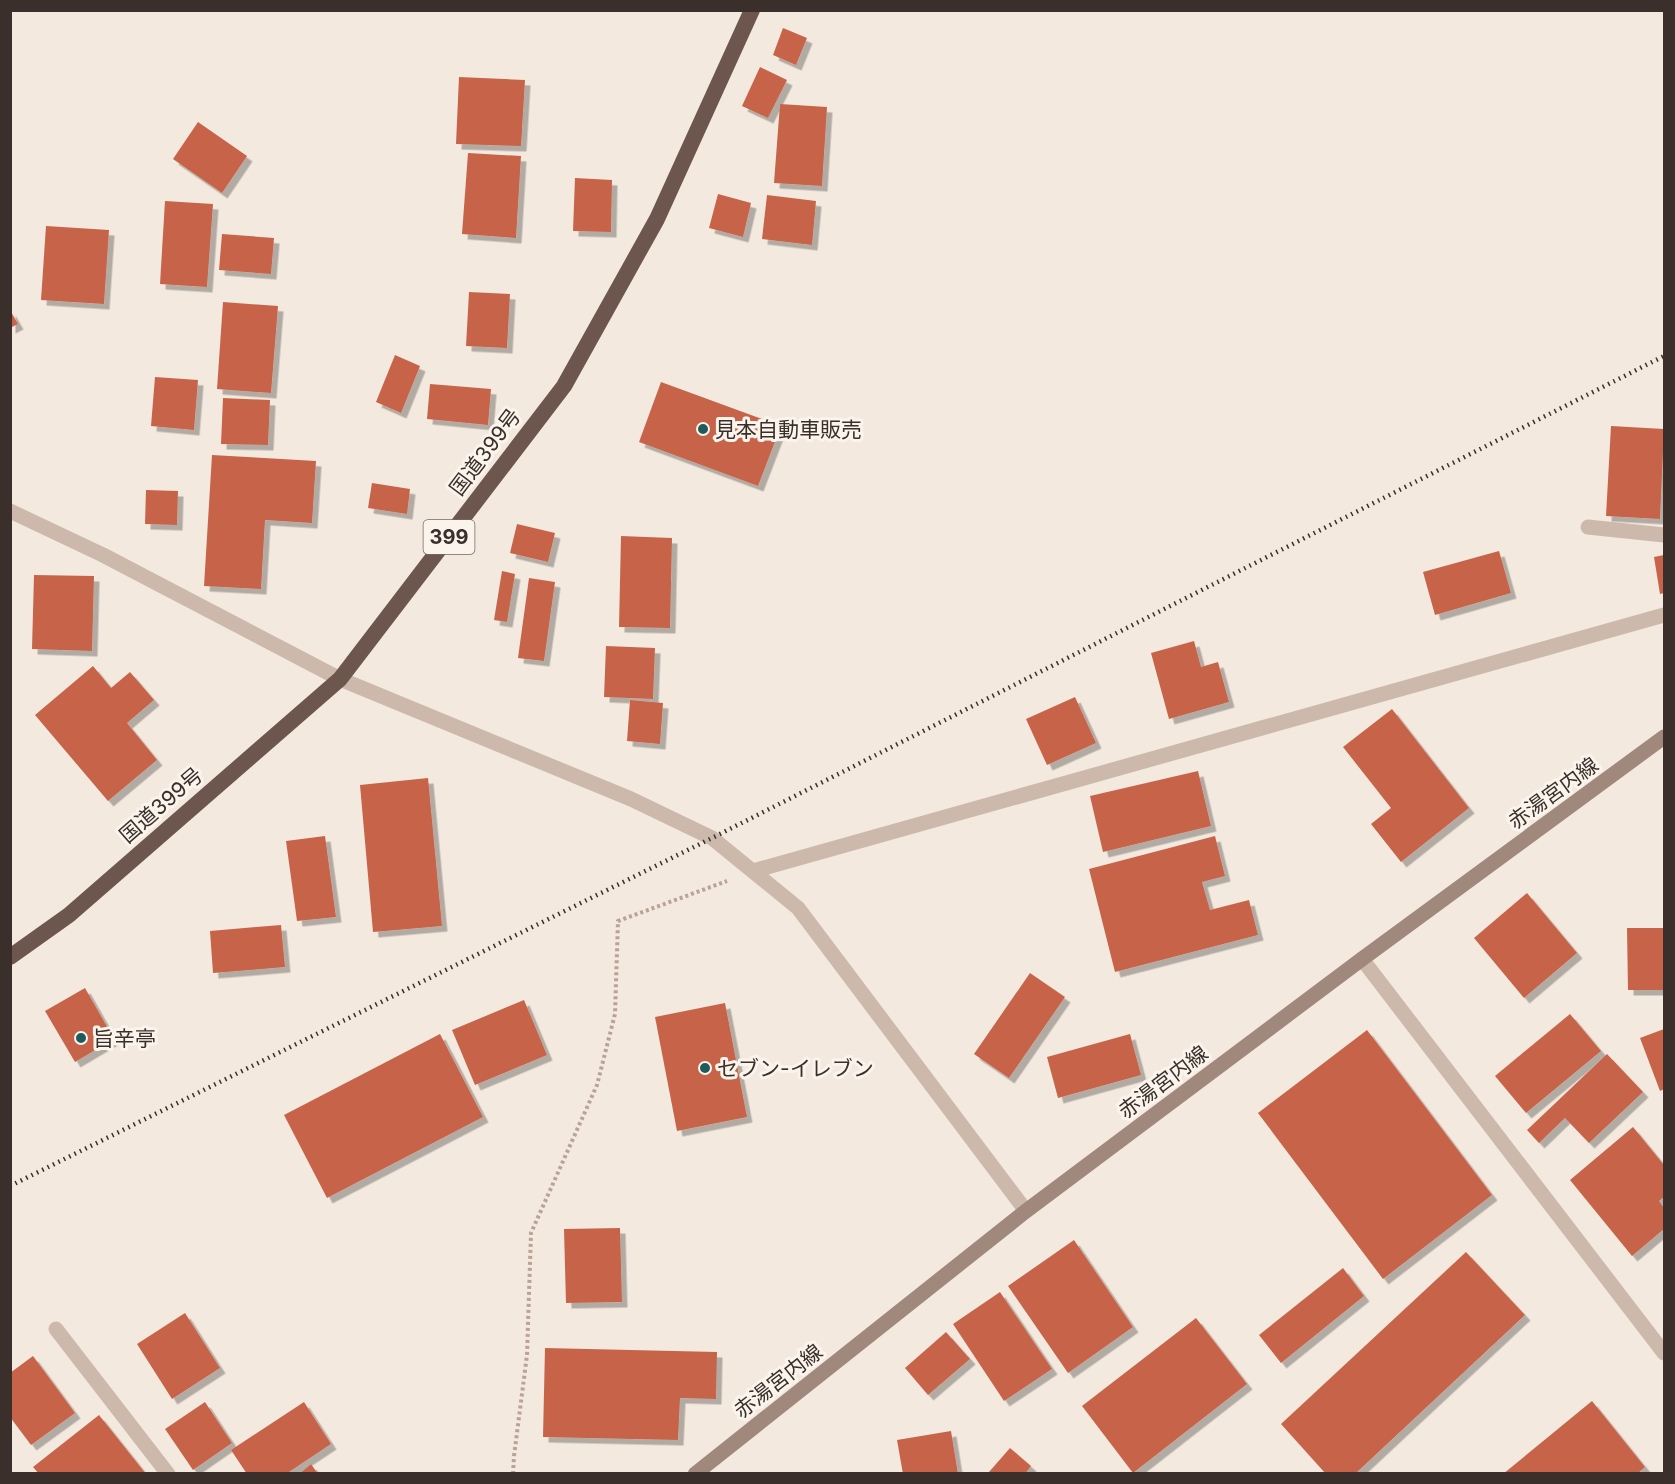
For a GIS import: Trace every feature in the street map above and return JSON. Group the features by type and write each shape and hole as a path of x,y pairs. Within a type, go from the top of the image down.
{"highway":[{"name":"国道399号","path":"10,957 69,915 340,679 564,386 657,219 752,10"}],"main road":[{"name":"赤湯宮内線","path":"695,1473 1026,1211 1665,736"}],"street":[{"path":"10,511 103,555 340,679 631,799 712,838 798,908 1026,1211"},
{"path":"1588,527 1665,535"},
{"path":"753,871 1665,615"},
{"path":"1362,959 1665,1353"},
{"path":"56,1329 168,1473"}],"path":[{"path":"513,1473 527,1355 531,1233 597,1085 615,1014 618,921 753,871"}],"building":[{"path":"783,28 807,38 796,65 773,55"},
{"path":"760,67 787,80 768,118 742,106"},
{"path":"459,77 525,80 521,146 456,144"},
{"path":"780,104 827,107 822,186 774,183"},
{"path":"198,122 247,156 222,193 173,159"},
{"path":"468,153 521,156 516,238 462,234"},
{"path":"575,178 612,180 611,232 573,231"},
{"path":"718,194 751,203 743,237 709,228"},
{"path":"767,195 816,201 812,245 762,239"},
{"path":"165,201 213,204 207,287 160,284"},
{"path":"46,226 109,230 104,304 41,300"},
{"path":"222,234 274,238 271,274 219,270"},
{"path":"469,292 510,294 507,348 466,346"},
{"path":"223,302 278,306 271,393 217,389"},
{"path":"10,310 18,324 10,328"},
{"path":"395,355 420,366 401,413 376,402"},
{"path":"155,377 198,380 194,430 151,426"},
{"path":"661,382 781,426 758,486 639,442"},
{"path":"430,384 491,389 488,425 427,419"},
{"path":"223,398 270,400 268,445 221,444"},
{"path":"1611,426 1664,429 1660,519 1606,516"},
{"path":"212,455 316,461 312,523 265,520 261,589 204,586"},
{"path":"372,483 410,489 407,514 368,508"},
{"path":"146,490 178,491 177,525 145,524"},
{"path":"517,524 555,533 548,562 510,553"},
{"path":"621,536 672,538 670,628 619,627"},
{"path":"1499,551 1511,593 1435,615 1423,572"},
{"path":"1664,555 1664,593 1660,594 1654,557"},
{"path":"502,571 515,574 507,622 494,620"},
{"path":"34,575 94,576 92,651 32,649"},
{"path":"529,578 555,582 544,661 518,658"},
{"path":"1194,641 1201,667 1218,662 1229,702 1169,719 1151,653"},
{"path":"606,646 655,648 653,699 604,697"},
{"path":"93,666 111,688 130,672 154,700 127,723 157,760 108,801 35,715"},
{"path":"1075,697 1096,743 1047,765 1026,719"},
{"path":"630,700 663,703 660,744 627,741"},
{"path":"1392,709 1469,808 1401,862 1371,824 1391,808 1343,747"},
{"path":"1198,771 1211,826 1103,852 1090,796"},
{"path":"428,778 442,926 373,932 360,785"},
{"path":"325,836 336,917 297,921 286,841"},
{"path":"1215,836 1225,876 1202,882 1210,910 1249,900 1258,935 1115,972 1089,869"},
{"path":"1527,893 1577,953 1524,998 1474,938"},
{"path":"281,925 285,967 213,973 210,931"},
{"path":"1627,928 1664,928 1664,990 1628,990"},
{"path":"1030,973 1065,997 1009,1078 974,1054"},
{"path":"85,988 114,1039 75,1062 45,1011"},
{"path":"524,1000 547,1055 475,1085 452,1030"},
{"path":"725,1003 747,1117 677,1131 655,1017"},
{"path":"1570,1014 1601,1051 1526,1113 1495,1076"},
{"path":"1664,1029 1664,1089 1660,1091 1640,1038"},
{"path":"1367,1030 1492,1195 1383,1279 1258,1113"},
{"path":"440,1034 483,1117 327,1198 284,1115"},
{"path":"1130,1034 1141,1075 1058,1098 1047,1057"},
{"path":"1607,1054 1643,1092 1589,1143 1565,1118 1539,1143 1527,1130"},
{"path":"1633,1127 1664,1165 1664,1197 1659,1201 1664,1208 1664,1229 1632,1256 1570,1180"},
{"path":"620,1228 622,1302 566,1303 564,1229"},
{"path":"1074,1240 1133,1327 1068,1373 1008,1286"},
{"path":"1466,1252 1525,1315 1355,1474 1326,1474 1281,1424"},
{"path":"1343,1268 1364,1296 1281,1363 1259,1335"},
{"path":"1000,1292 1052,1369 1004,1401 953,1324"},
{"path":"185,1313 220,1368 172,1399 137,1344"},
{"path":"1196,1318 1247,1384 1133,1473 1082,1406"},
{"path":"946,1332 970,1359 928,1395 905,1368"},
{"path":"545,1348 717,1352 716,1399 680,1398 678,1440 543,1437"},
{"path":"33,1356 75,1413 31,1445 10,1417 10,1373"},
{"path":"1592,1401 1645,1467 1637,1474 1503,1474"},
{"path":"205,1402 232,1443 193,1470 165,1429"},
{"path":"304,1402 331,1444 286,1474 247,1474 231,1450"},
{"path":"99,1415 146,1474 39,1474 33,1467"},
{"path":"951,1431 958,1474 903,1474 897,1440"},
{"path":"1010,1448 1031,1466 1025,1474 992,1474 989,1472"},
{"path":"311,1464 318,1474 299,1474"}],"railway":[{"path":"10,1186 712,838 1664,356"}],"place":[{"name":"見本自動車販売","path":"703,429"},
{"name":"旨辛亭","path":"81,1038"},
{"name":"セブン-イレブン","path":"705,1068"}]}
